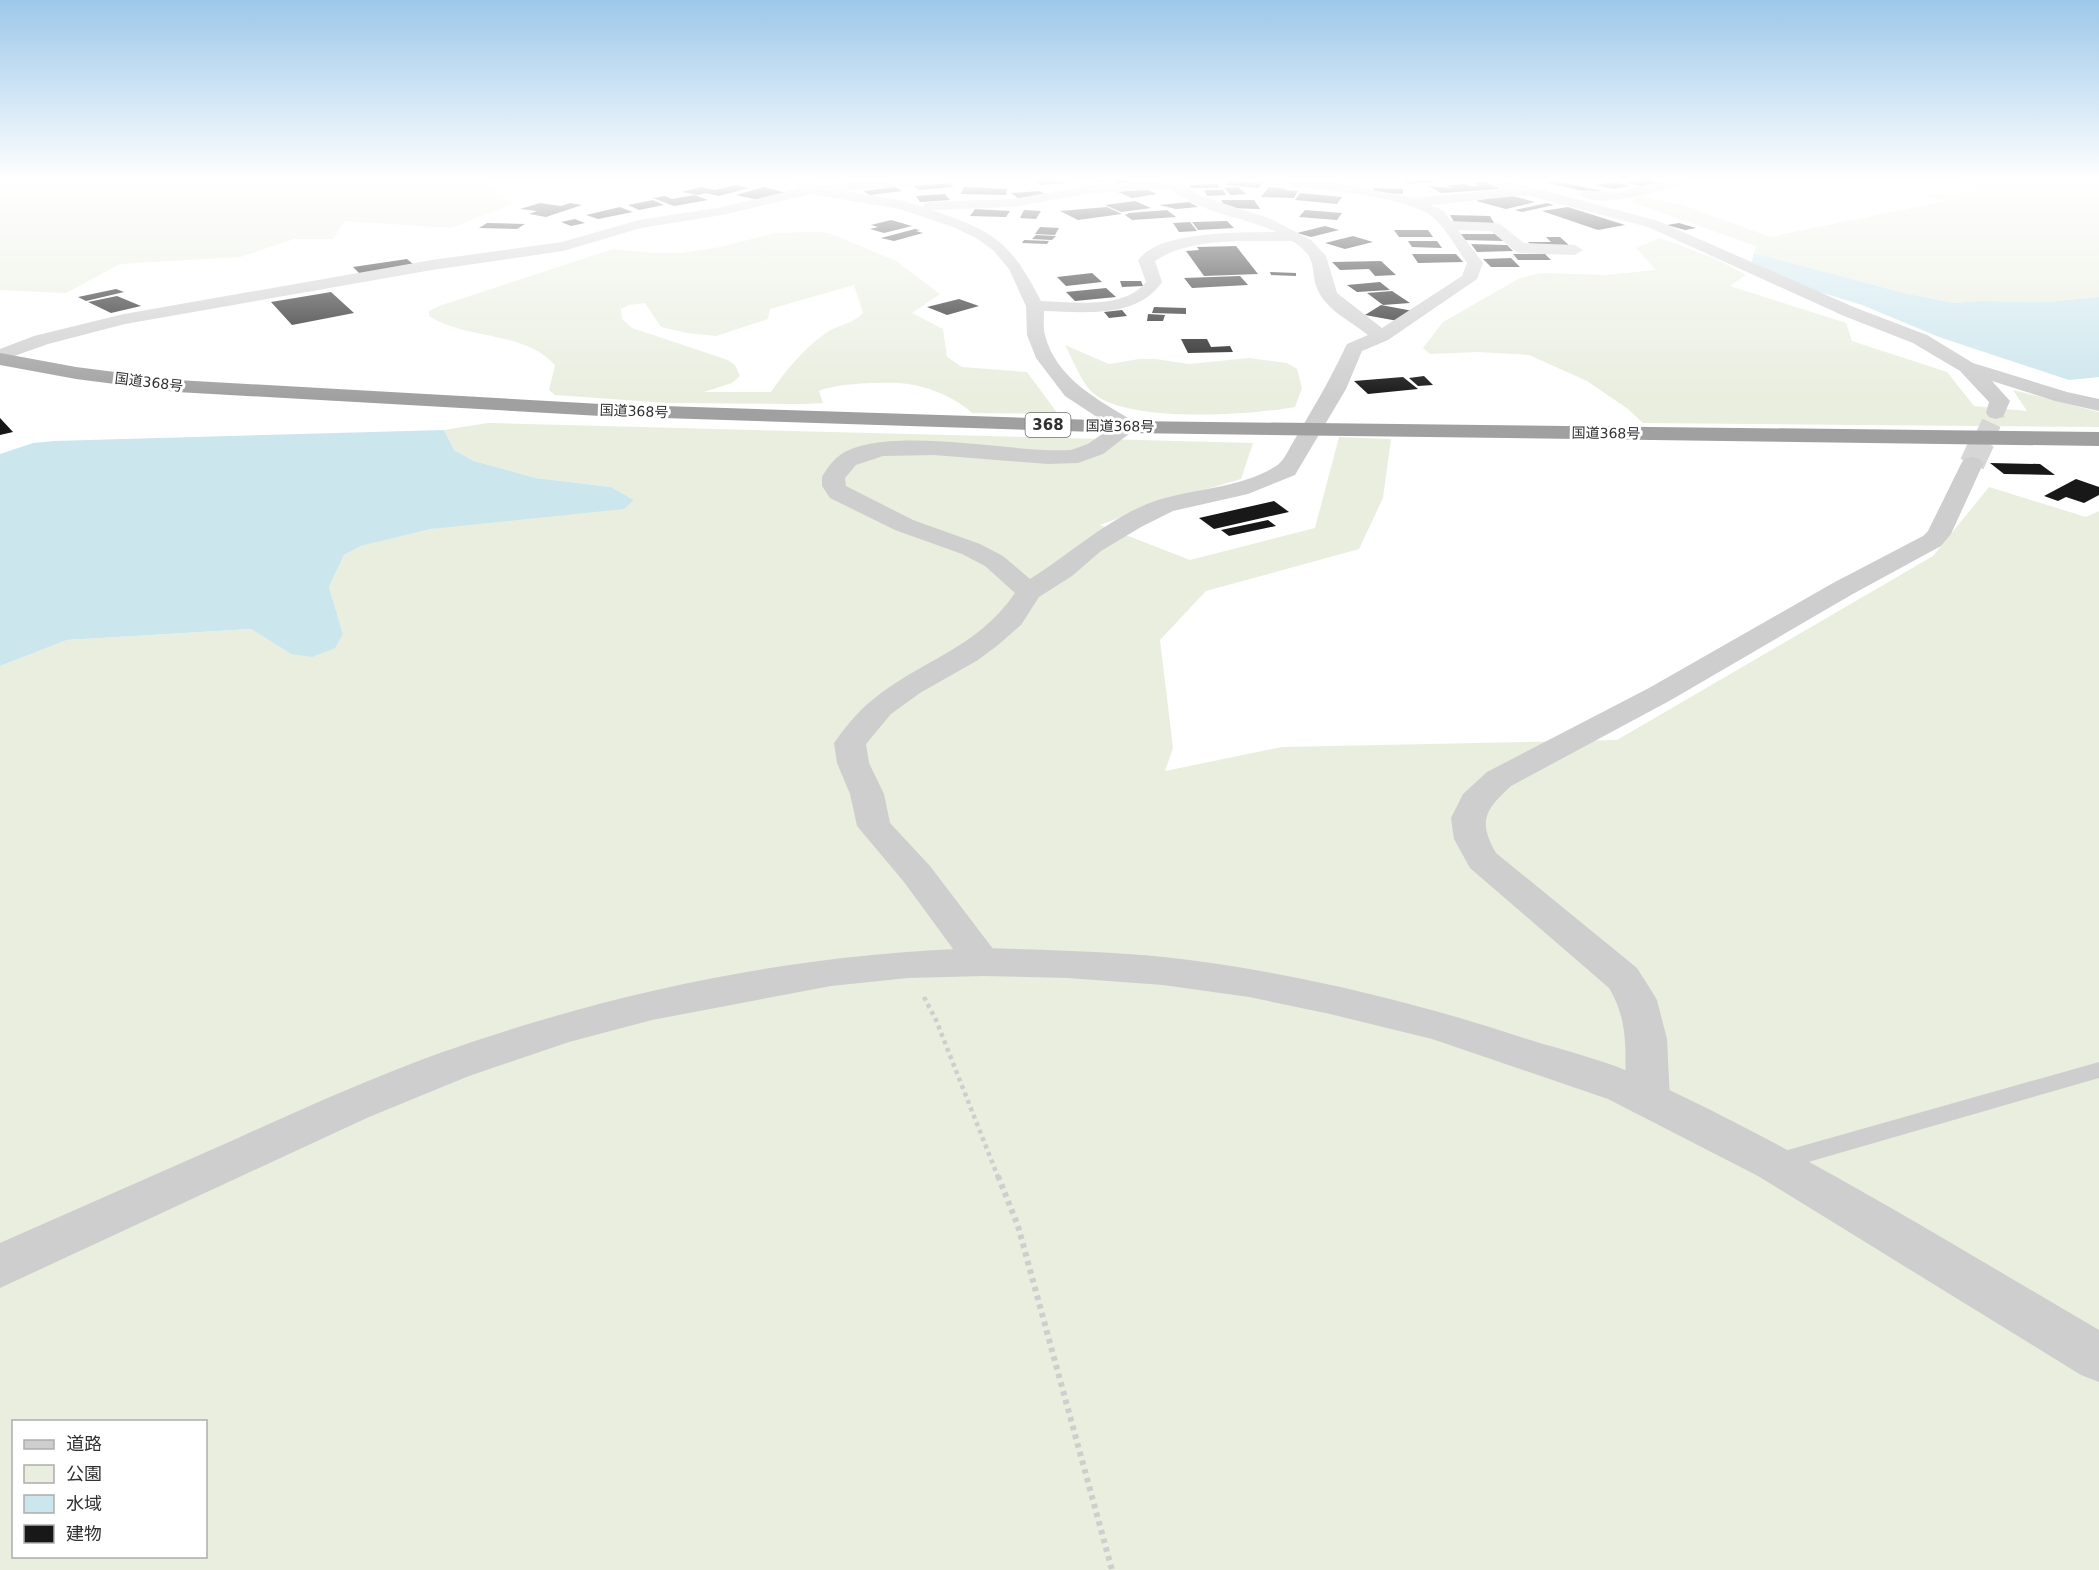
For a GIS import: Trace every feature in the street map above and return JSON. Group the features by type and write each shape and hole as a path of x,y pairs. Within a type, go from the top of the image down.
{"highway":[{"name":"国道368号","path":"0,357 76,373 177,386 804,418 1127,427 2099,439"}],"street":[{"path":"0,357 78,330 124,319 364,276 521,252"},
{"path":"1003,252 1016,268 1035,306 1036,335 1046,358 1072,392 1127,427 1105,441 1096,450 1073,457 956,449 879,450 848,460 833,477 838,493 904,525 971,549 994,561 1029,592"},
{"path":"1035,306 1117,305 1138,299 1150,292 1154,282 1146,260 1154,252"},
{"path":"1316,252 1321,258 1330,295 1382,336"},
{"path":"984,962 918,874 874,826 867,795 853,763 850,743 880,708 909,687 968,654 988,639 1011,619 1029,592 1063,570 1092,546 1146,514 1184,500 1260,482 1287,470 1336,389 1354,348 1382,336 1469,279 1475,263 1468,252"},
{"path":"1716,252 1850,312 1920,339 1966,367 2000,401 1996,413"},
{"path":"9,334 78,330"},
{"path":"1966,367 2062,397 2099,405"},
{"path":"1648,1100 1646,1039 1637,1000 1623,978 1606,962 1483,860 1472,839 1468,818 1475,801 1499,779 1660,694 1842,589 1932,541 1939,534 1972,464"},
{"path":"0,1266 354,1105 465,1061 562,1029 652,1005 831,972 908,964 984,962 1068,964 1163,971 1249,982 1295,992 1437,1025 1623,1087 1774,1162 2099,1358"}],"lane":[{"path":"1774,1162 2099,1070"}],"path":[{"path":"908,964 936,1020 1018,1227 1112,1570"}],"green space":[{"path":"0,252 254,252 240,257 120,264 66,293 0,290"},
{"path":"603,252 875,252 896,261 940,294 912,313 943,329 947,357 962,367 1027,372 1058,414 972,413 942,394 916,385 900,383 863,383 827,388 819,391 823,403 803,404 667,403 555,395 549,390 555,365 542,354 527,346 461,329 429,316 429,311 439,306","holes":["854,285 863,313 855,320 830,330 818,339 789,367 771,392 704,392 732,383 740,376 735,365 728,360 632,328 622,319 621,309 629,305 645,303 661,327 716,336 768,319 770,309"]},
{"path":"1640,252 1698,252 1746,275 1730,286 1846,323 1852,341 1947,372 1974,406 2027,411 2013,390 2099,412 2099,427 1643,423 1628,409 1587,381 1529,355 1478,352 1430,354 1423,348 1443,322 1520,278 1542,273 1606,275 1656,270"},
{"path":"2099,252 2099,297 2046,302 1954,303 1904,293 1754,253"},
{"path":"1065,345 1109,364 1139,359 1189,364 1249,358 1287,363 1297,369 1302,388 1295,407 1275,410 1250,413 1190,414 1132,409 1108,402 1092,392 1081,377"},
{"path":"488,423 1253,443 1241,479 1159,503 1100,525 1190,560 1315,528 1339,437 1391,439 1383,498 1359,549 1206,591 1160,640 1173,748 1165,771 1282,747 1617,740 1933,556 1989,487 2086,517 2099,511 2099,1570 0,1570 0,666 67,640 251,629 291,654 343,634 329,587 344,555 361,546 431,529 634,500 611,487 536,478 474,461 454,450 444,430"}],"water":[{"path":"1754,253 1904,293 1954,303 2046,302 2099,297 2099,377 2069,380 1939,337 1862,305 1813,290 1751,264"},
{"path":"444,430 454,450 474,461 536,478 611,487 634,500 624,509 431,529 361,546 344,555 329,587 343,634 335,648 312,657 291,654 251,629 67,640 0,666 0,454 33,443 54,441"}],"building":[{"path":"1187,252 1241,252 1258,274 1204,276"},
{"path":"1412,254 1456,254 1463,262 1418,263"},
{"path":"1513,254 1545,254 1551,260 1518,260"},
{"path":"1511,258 1520,267 1491,267 1483,259"},
{"path":"407,259 414,265 360,274 353,267"},
{"path":"1381,261 1396,275 1375,276 1369,269 1340,270 1332,262"},
{"path":"1270,272 1296,273 1296,276 1271,275"},
{"path":"1092,273 1102,282 1066,286 1057,277"},
{"path":"1240,276 1248,285 1192,288 1184,278"},
{"path":"1120,281 1141,281 1143,286 1122,287"},
{"path":"1380,282 1390,290 1357,292 1347,285"},
{"path":"1106,288 1116,297 1075,301 1066,292"},
{"path":"116,289 124,292 86,301 78,297"},
{"path":"1392,291 1410,303 1383,305 1367,293"},
{"path":"331,292 354,313 292,325 271,302"},
{"path":"117,296 141,306 111,313 88,302"},
{"path":"959,299 979,306 947,315 927,307"},
{"path":"1381,305 1413,311 1398,321 1365,315"},
{"path":"1154,307 1186,308 1186,314 1152,313"},
{"path":"1122,310 1127,316 1109,318 1104,312"},
{"path":"1148,314 1165,315 1163,321 1147,321"},
{"path":"1181,339 1207,339 1211,347 1230,346 1233,352 1188,353"},
{"path":"1424,376 1433,385 1418,386 1409,378"},
{"path":"1403,377 1418,389 1368,394 1354,381"},
{"path":"0,418 13,432 0,435"},
{"path":"1990,463 2040,464 2055,475 2004,474"},
{"path":"2076,479 2099,487 2099,495 2084,503 2066,497 2058,501 2044,496"},
{"path":"1274,501 1289,512 1214,529 1199,518"},
{"path":"1268,520 1276,526 1229,536 1221,530"}],"tunnel":[{"path":"1983,441 1996,413"},
{"path":"1972,464 1983,440"}]}
